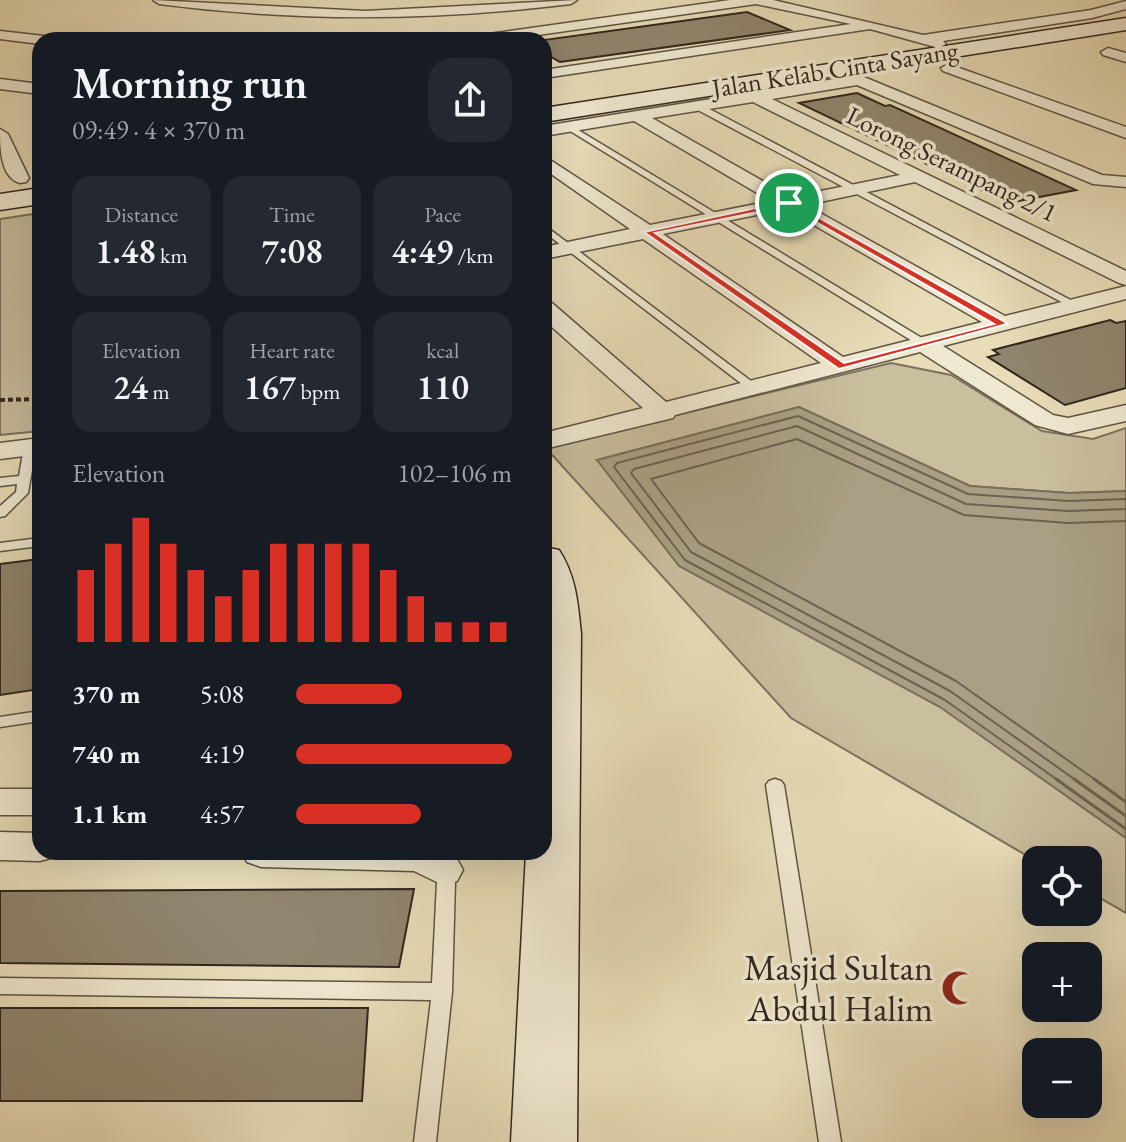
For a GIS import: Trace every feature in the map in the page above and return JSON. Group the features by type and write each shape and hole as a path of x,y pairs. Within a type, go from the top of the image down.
{"main road":[{"name":"Jalan Kelab Cinta Sayang","path":"552,114 949,57 1126,24"},
{"path":"0,202 30,187"},
{"path":"552,580 559,611 552,760"},
{"path":"550,860 551,1131"}],"street":[{"path":"159,0 245,9 391,13 470,10 571,0"},
{"path":"530,32 756,0 872,25 921,40 949,57 1126,133"},
{"path":"921,40 1092,14 1126,5"},
{"path":"552,73 872,25"},
{"path":"0,35 32,39"},
{"path":"1108,52 1126,58"},
{"path":"552,130 859,80 1099,180 1126,182"},
{"path":"0,84 32,88"},
{"name":"Lorong Serampang 2/1","path":"754,96 1126,279"},
{"path":"636,116 1002,324"},
{"path":"0,134 4,153 30,187"},
{"path":"552,166 842,367"},
{"path":"552,251 919,176"},
{"path":"0,181 30,187"},
{"path":"552,439 664,413 1126,292"},
{"path":"552,315 664,413"},
{"path":"926,345 1044,420 1068,426 1099,422 1126,413"},
{"path":"0,451 32,447"},
{"path":"0,802 32,802"},
{"path":"0,846 32,847"},
{"path":"428,860 443,870"}],"lane":[{"path":"697,106 1075,305"},
{"path":"570,127 926,345"},
{"path":"552,234 755,389"},
{"path":"0,513 15,503 22,493 32,458"},
{"path":"0,482 26,479"},
{"path":"0,547 32,543"},
{"path":"0,722 32,717"},
{"path":"775,785 830,1142"},
{"path":"425,1142 442,992 446,882 443,870"},
{"path":"0,986 442,992"}],"path":[{"path":"0,400 32,399"}],"shaded area":[{"path":"32,214 32,432 0,435 0,219"},
{"path":"891,363 951,375 1042,431 1093,439 1126,428 1126,491 1069,493 970,486 799,407 597,460 1126,838 1126,913 1102,899 1102,846 1022,846 1022,853 791,718 552,455 552,445"}],"water":[{"path":"799,407 970,486 1069,493 1126,491 1126,838 940,707 679,566 597,460"}],"building":[{"path":"747,12 790,30 560,62 552,58 552,39"},
{"path":"857,93 1076,190 1008,203 799,103"},
{"path":"1110,320 1116,323 1126,321 1126,388 1065,405 988,357 999,354 993,350"},
{"path":"32,560 32,690 0,695 0,564"},
{"path":"414,889 399,967 0,963 0,891"},
{"path":"0,1008 368,1008 362,1101 0,1101"}],"place":[{"name":"Masjid Sultan Abdul Halim","path":"959,988"}],"route":[{"path":"789,203 1002,324 842,367 648,232 789,203"}]}
